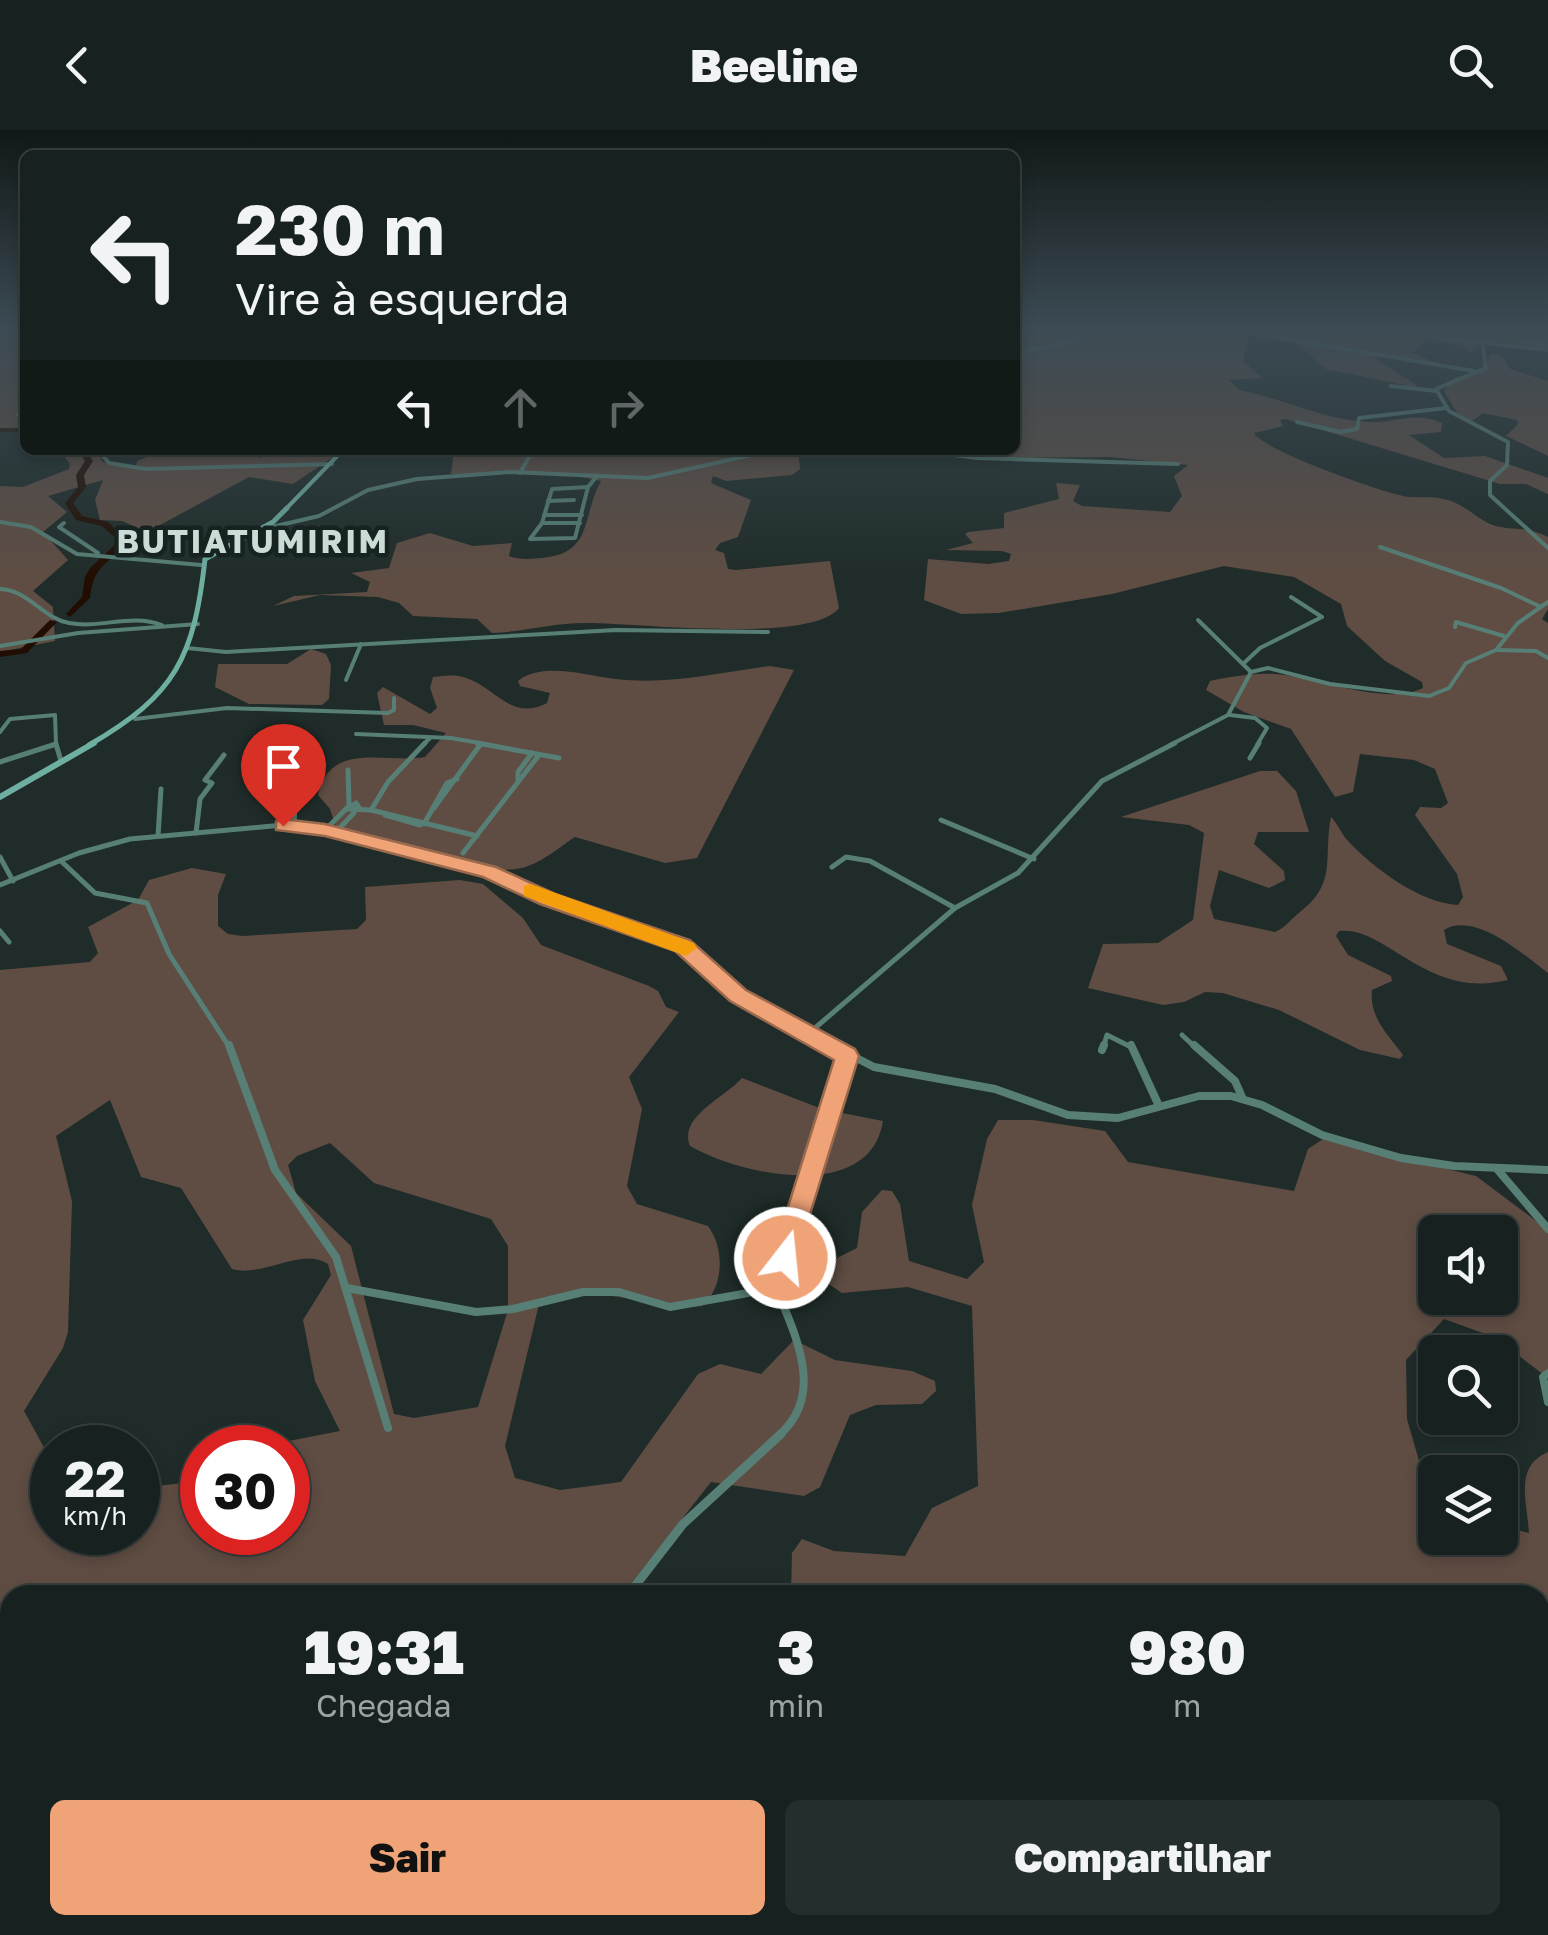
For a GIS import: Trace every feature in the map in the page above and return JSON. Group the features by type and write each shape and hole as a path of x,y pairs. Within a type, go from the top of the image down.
{"street":[{"path":"1297,422 1348,432 1357,429 1359,418 1418,411"},
{"path":"1452,411 1508,442 1507,465 1490,481 1490,495 1548,548"},
{"path":"102,455 109,463 146,470 332,464"},
{"path":"262,529 339,455"},
{"path":"520,472 530,455"},
{"path":"0,797 135,718 163,693 198,624 201,566 211,553 262,529 325,514 383,486 520,472 623,479 670,475 748,455"},
{"path":"940,455 962,459 1114,456 1178,464"},
{"path":"588,487 554,488 542,523 531,540 574,540 594,478"},
{"path":"548,501 574,500"},
{"path":"544,515 582,515"},
{"path":"0,522 31,527 69,552 201,566"},
{"path":"542,523 580,522"},
{"path":"64,523 59,528 102,555"},
{"path":"1380,547 1501,588 1541,608"},
{"path":"0,588 16,590 62,621 150,620 164,627"},
{"path":"1244,664 1252,652 1318,622 1319,613 1290,597"},
{"path":"1496,650 1504,636 1548,602"},
{"path":"1198,620 1251,672"},
{"path":"1456,627 1456,622 1464,622 1504,636"},
{"path":"0,646 44,638 198,624"},
{"path":"187,648 216,652 665,629 768,632"},
{"path":"346,680 361,644"},
{"path":"1228,715 1251,672 1268,668 1330,684 1428,696 1449,688 1461,668 1496,650 1536,651 1548,658"},
{"path":"135,718 226,708 388,713 394,710 394,698"},
{"path":"0,732 10,718 55,715 61,761"},
{"path":"808,1034 955,908 1008,881 1034,859 1102,781 1228,715 1256,718 1266,728 1250,758"},
{"path":"356,734 430,738 560,758"},
{"path":"294,825 298,737"},
{"path":"371,810 388,782 430,738"},
{"path":"0,762 56,744"},
{"path":"424,824 480,745"},
{"path":"464,853 536,754"},
{"path":"196,834 200,799 212,783 205,780 224,755"},
{"path":"348,770 348,807"},
{"path":"158,836 161,789"},
{"path":"325,830 348,807 358,804 358,811"},
{"path":"334,833 358,811 371,810 402,823 477,836"},
{"path":"941,820 1034,859"},
{"path":"333,822 344,824"},
{"path":"0,885 100,846 158,836 294,825 325,830 489,872 548,899 683,946 738,996 847,1056 894,1072 995,1089 1068,1115 1118,1118 1200,1096 1242,1098 1322,1135 1424,1163 1548,1170"},
{"path":"0,857 13,882"},
{"path":"832,867 846,857 870,861 955,908"},
{"path":"61,861 87,890 147,903 169,954 236,1056 274,1170 326,1240 347,1288 388,1428"},
{"path":"0,931 9,942"},
{"path":"1102,1050 1107,1035 1131,1044 1159,1106"},
{"path":"1182,1035 1235,1081 1242,1098"},
{"path":"635,1585 667,1542 732,1474 794,1422 806,1360 776,1288 847,1056"},
{"path":"1496,1168 1548,1229"},
{"path":"347,1288 375,1290 476,1312 513,1309 583,1292 633,1294 670,1307 705,1304 776,1288"},
{"path":"1548,1373 1544,1378 1548,1402"}],"shaded area":[{"path":"0,411 20,411 20,432 0,430"},
{"path":"1020,411 1315,411 1355,421 1416,417 1433,420 1442,423 1441,432 1409,435 1444,458 1485,456 1548,478 1548,494 1526,484 1500,484 1286,419 1280,420 1283,426 1254,433 1300,460 1353,480 1410,497 1448,500 1490,524 1548,537 1548,609 1542,619 1548,623 1548,973 1513,946 1470,926 1444,930 1447,944 1501,966 1508,980 1454,980 1431,972 1374,939 1339,931 1336,936 1348,955 1391,976 1392,981 1372,990 1372,1000 1381,1025 1403,1055 1400,1059 1360,1050 1279,1010 1223,993 1205,992 1184,1002 1163,1005 1088,988 1103,944 1158,943 1193,920 1204,833 1189,825 1121,817 1260,771 1277,771 1296,791 1309,832 1258,832 1254,844 1284,871 1285,880 1269,888 1219,870 1210,906 1214,919 1275,932 1285,926 1320,891 1327,869 1331,817 1360,852 1399,883 1429,898 1458,905 1463,897 1457,874 1415,815 1420,807 1441,808 1448,803 1435,769 1414,760 1360,754 1353,792 1335,797 1291,729 1244,712 1206,690 1210,681 1266,674 1390,694 1423,688 1422,682 1385,661 1347,626 1341,604 1294,577 1224,566 1112,594 999,613 961,614 924,600 928,559 988,564 1009,561 1011,554 1002,551 946,550 973,543 965,534 968,532 1004,528 1004,513 1059,499 1056,483 1080,485 1073,501 1082,506 1170,512 1182,496 1174,476 1188,465 1111,457 964,455 1020,455"},
{"path":"1456,411 1548,411 1548,456 1506,436 1518,424 1517,420 1483,413 1472,421"},
{"path":"64,455 99,455 103,462 136,467 137,461 151,455 333,457 293,484 249,477 147,532 122,521 100,520 95,500 103,480 48,496 67,512 43,532 68,560 33,591 53,607 55,641 0,652 0,486 23,487 69,469"},
{"path":"453,455 799,455 800,469 792,475 726,481 713,476 711,483 751,500 738,537 720,543 715,550 724,553 728,569 736,570 830,561 839,608 821,619 794,626 758,629 584,623 492,633 477,619 413,616 399,603 378,597 320,595 273,606 294,596 367,592 370,582 351,573 389,568 397,543 430,533 473,546 512,543 509,556 525,559 559,555 570,549 584,531 601,481 563,473 451,474"},
{"path":"311,649 326,654 331,665 329,699 322,705 249,704 215,687 218,664 287,664"},
{"path":"770,666 794,670 697,858 665,863 575,837 528,866 510,870 460,866 403,854 337,830 330,809 318,795 324,778 334,767 361,758 425,757 446,733 413,725 384,725 377,693 383,687 430,714 437,708 430,688 433,677 466,678 514,706 535,708 547,703 550,693 520,686 518,681 540,672 655,680"},
{"path":"192,868 226,874 218,895 218,926 228,934 242,936 357,929 366,920 365,887 460,880 483,884 523,918 541,945 649,986 658,991 666,1007 679,1012 629,1077 642,1109 627,1186 637,1204 708,1226 719,1256 715,1289 702,1306 690,1307 576,1291 540,1300 505,1446 515,1478 560,1490 621,1482 698,1374 720,1364 761,1374 794,1340 835,1360 912,1371 935,1381 936,1391 922,1404 876,1405 850,1415 820,1487 804,1496 711,1482 630,1585 0,1585 0,970 90,962 98,953 88,927 138,900 149,880","holes":["110,1100 141,1177 181,1188 232,1269 244,1271 306,1258 328,1264 331,1275 303,1320 315,1381 340,1431 310,1437 310,1555 180,1555 180,1483 160,1486 160,1555 30,1555 32,1425 24,1411 63,1348 68,1332 72,1201 56,1136","330,1143 374,1183 491,1219 508,1246 508,1310 478,1407 414,1418 394,1414 351,1246 296,1193 288,1165 297,1156"]},
{"path":"742,1078 822,1109 883,1121 873,1147 854,1164 829,1173 800,1176 739,1166 690,1146 688,1136 696,1117"},
{"path":"998,1120 1033,1120 1105,1131 1128,1162 1294,1191 1308,1149 1323,1139 1476,1176 1548,1230 1548,1378 1518,1355 1518,1335 1488,1335 1444,1319 1429,1335 1418,1335 1418,1347 1406,1360 1407,1419 1418,1457 1418,1555 1518,1555 1518,1530 1529,1533 1527,1476 1537,1458 1548,1452 1548,1585 791,1585 792,1553 802,1539 834,1551 905,1556 932,1508 978,1486 972,1306 908,1287 842,1293 820,1278 829,1262 857,1248 862,1212 882,1190 892,1191 900,1204 909,1261 967,1279 984,1262 972,1205 987,1139"}],"waterway":[{"path":"0,430 20,430"},
{"path":"70,614 86,598 93,570 123,541 105,524 79,518 69,503 82,487 80,475 89,461 85,455"},
{"path":"0,654 24,651 53,622"}],"slow traffic":[{"path":"531,891 686,948"}],"district":[{"name":"BUTIATUMIRIM","path":"253,542"}],"route":[{"path":"283,826 325,830 363,843 489,872 548,899 683,946 738,996 847,1056 785,1258"}]}
